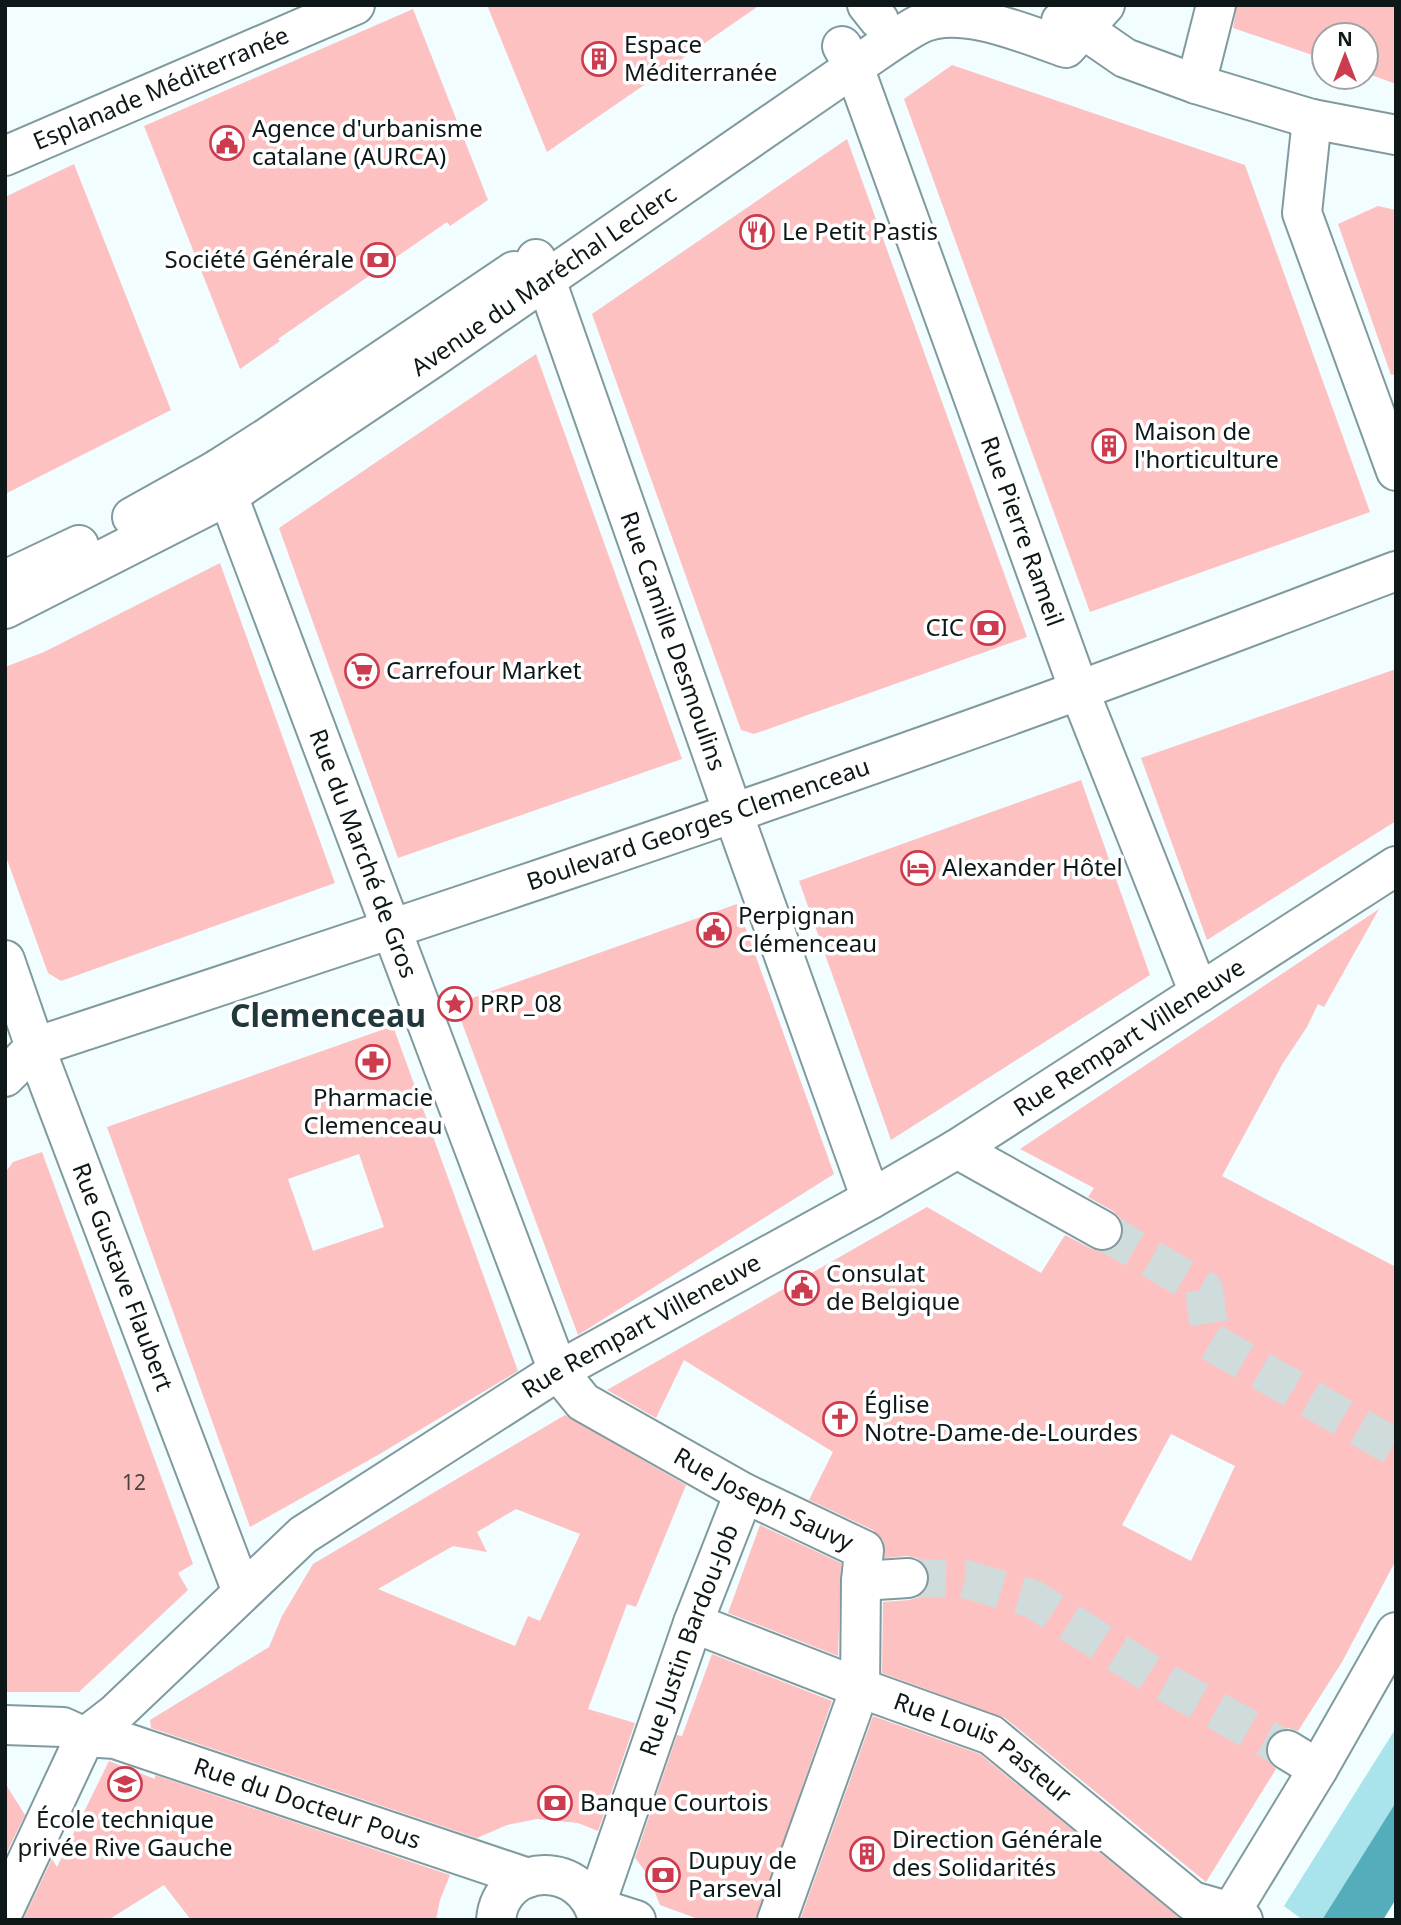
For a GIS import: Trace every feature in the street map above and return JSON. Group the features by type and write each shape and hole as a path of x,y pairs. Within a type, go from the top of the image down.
{"street":[{"name":"Esplanade Méditerranée","path":"5,156 355,5"},
{"path":"1016,5 1094,17 1125,58 1196,84 1312,118 1396,135"},
{"path":"1196,84 1216,5"},
{"name":"Avenue du Maréchal Leclerc","path":"848,56 883,10"},
{"name":"Avenue du Maréchal Leclerc","path":"5,609 224,482 848,56 921,24 958,16 1020,32 1066,48 1094,17"},
{"name":"Rue Pierre Rameil","path":"848,56 1079,690 1199,993"},
{"path":"1312,118 1302,213 1396,471"},
{"name":"Rue Camille Desmoulins","path":"540,268 871,1199"},
{"name":"Avenue du Maréchal Leclerc","path":"5,580 111,529 224,482"},
{"name":"Rue du Marché de Gros","path":"224,482 558,1371"},
{"name":"Boulevard Georges Clemenceau","path":"5,1077 20,1052 391,930 733,813 1079,690 1396,571"},
{"name":"Rue Rempart Villeneuve","path":"5,1908 85,1737 116,1713 303,1535 558,1371 957,1149 1396,866"},
{"name":"Rue Gustave Flaubert","path":"5,960 20,1052 242,1592"},
{"path":"957,1149 1102,1230"},
{"name":"Rue Joseph Sauvy","path":"558,1371 583,1402 744,1493 864,1550 861,1581 860,1688 777,1920"},
{"name":"Rue Justin Bardou-Job","path":"597,1913 693,1623 744,1493"},
{"path":"861,1581 908,1578"},
{"name":"Rue Louis Pasteur","path":"693,1623 991,1735 1192,1901 1233,1917"},
{"path":"1233,1917 1303,1760 1396,1632"},
{"name":"Rue du Docteur Pous","path":"5,1725 64,1727 85,1737 115,1739 528,1878 544,1874 560,1877 575,1883 587,1894 597,1913"},
{"path":"496,1920 502,1899 513,1886 528,1878"},
{"path":"597,1913 636,1920"}],"shaded area":[{"path":"1396,1728 1396,1802 1322,1920 1303,1920 1284,1906"},
{"path":"1396,1802 1396,1899 1383,1920 1322,1920"}],"building":[{"name":"Espace Méditerranée","path":"487,5 760,5 547,152"},
{"path":"1237,5 1396,5 1396,84 1380,78 1380,21 1310,21 1310,54 1233,28"},
{"path":"413,9 488,200 450,226 447,222 278,339 280,341 240,369 144,126"},
{"path":"952,65 1245,165 1370,512 1090,612 904,99"},
{"path":"847,139 1027,637 754,734 741,730 592,314"},
{"path":"74,164 171,410 5,494 5,197"},
{"path":"1378,206 1396,210 1396,374 1391,375 1338,224"},
{"path":"536,354 682,759 398,858 279,528"},
{"path":"220,563 335,883 61,981 48,973 5,854 5,667 44,652"},
{"path":"1396,669 1396,821 1207,940 1141,758"},
{"path":"1081,780 1150,975 891,1140 799,881"},
{"path":"737,904 834,1174 578,1335 455,1004"},
{"path":"1379,909 1324,1007 1318,1004 1307,1027 1283,1063 1222,1176 1396,1267 1396,1560 1342,1662 1298,1731 1288,1728 1277,1731 1268,1739 1265,1749 1268,1760 1276,1769 1206,1882 1005,1718 882,1673 883,1602 920,1597 928,1587 930,1576 926,1565 917,1558 885,1558 883,1540 873,1530 809,1500 833,1452 684,1360 656,1418 607,1390 927,1207 1041,1273 1065,1235 1103,1252 1114,1248 1121,1241 1124,1230 1121,1219 1113,1211 1088,1197 1094,1188 1020,1149","holes":["1171,1434 1235,1466 1191,1561 1122,1525"]},
{"path":"393,1026 518,1371 378,1455 250,1527 107,1127","holes":["359,1154 384,1227 313,1251 288,1179"]},
{"path":"42,1152 193,1564 178,1573 188,1590 79,1692 5,1692 5,1173 13,1162"},
{"path":"565,1415 686,1485 636,1607 627,1604 588,1709 635,1723 598,1831 578,1823 537,1819 507,1825 477,1838 151,1728 150,1720 269,1647 282,1616 313,1564","holes":["516,1509 580,1534 540,1621 528,1616 515,1646 378,1589 453,1546 487,1552 477,1532"]},
{"path":"760,1525 841,1563 838,1656 728,1613"},
{"path":"712,1654 832,1701 756,1920 701,1920 660,1905 648,1875 635,1858 677,1735 682,1736"},
{"path":"873,1716 980,1754 1182,1920 800,1920"},
{"path":"109,1761 155,1779 155,1775 450,1875 440,1900 436,1920 191,1920 164,1885 108,1920 23,1920 52,1859 57,1867"},
{"path":"5,1783 25,1815 5,1856"}],"tunnel":[{"path":"1102,1230 1204,1290 1211,1342 1396,1448"},
{"path":"908,1578 965,1579 1033,1599 1159,1679 1287,1750"}],"place":[{"name":"Espace Méditerranée","path":"599,59"},
{"name":"Agence d'urbanisme catalane (AURCA)","path":"227,143"},
{"name":"Le Petit Pastis","path":"757,232"},
{"name":"Société Générale","path":"378,260"},
{"name":"Maison de l'horticulture","path":"1109,446"},
{"name":"CIC","path":"988,628"},
{"name":"Carrefour Market","path":"362,671"},
{"name":"Alexander Hôtel","path":"918,868"},
{"name":"Perpignan Clémenceau","path":"714,930"},
{"name":"PRP_08","path":"455,1004"},
{"name":"Pharmacie Clemenceau","path":"373,1062"},
{"name":"Consulat de Belgique","path":"802,1288"},
{"name":"Église Notre-Dame-de-Lourdes","path":"840,1419"},
{"name":"École technique privée Rive Gauche","path":"125,1784"},
{"name":"Banque Courtois","path":"555,1803"},
{"name":"Direction Générale des Solidarités","path":"867,1854"},
{"name":"Dupuy de Parseval","path":"663,1875"}],"district":[{"name":"Clemenceau","path":"328,1016"}]}
